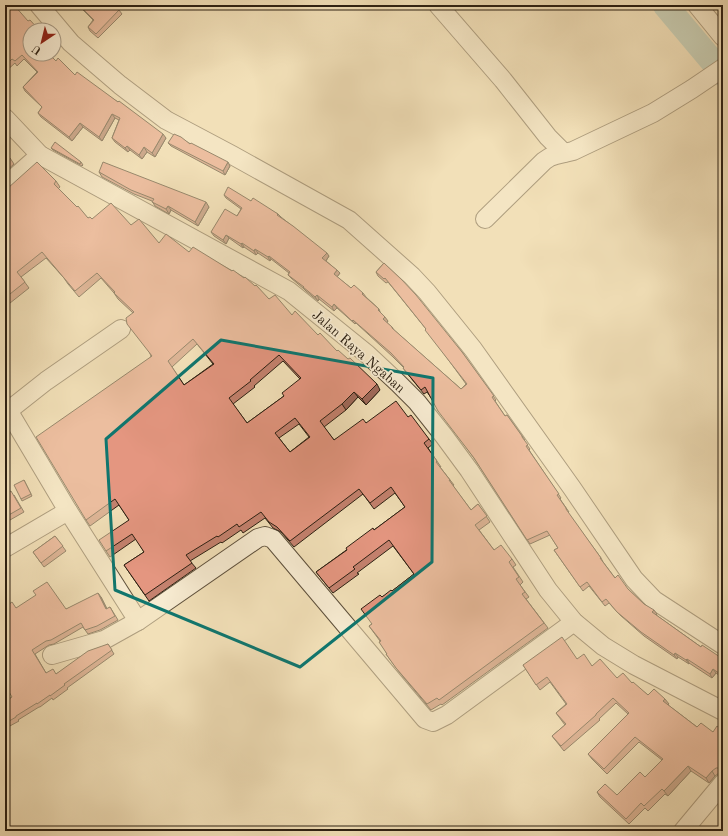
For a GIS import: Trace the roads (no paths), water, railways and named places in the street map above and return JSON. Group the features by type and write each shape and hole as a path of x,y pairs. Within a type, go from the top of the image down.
{"street":[{"path":"39,5 71,43 120,85 166,120 349,220 412,276 427,292 473,349 572,488 634,579 654,600 723,645"},
{"path":"438,5 503,80 548,137 564,153"},
{"path":"699,6 723,37"},
{"path":"485,219 544,161 550,157 573,151 653,113 723,68"},
{"name":"Jalan Raya Ngaban","path":"5,118 40,155 289,291 368,354 417,402 444,436 469,470 548,590 574,622 603,646 634,665 723,711"},
{"path":"5,186 40,155"},
{"path":"121,329 6,408 68,511 138,621"},
{"path":"5,548 68,511"},
{"path":"52,655 104,640 121,632 258,538 266,536 273,539 425,719 433,722 447,715 574,622"},
{"path":"683,831 723,783"}],"waterway":[{"path":"665,5 723,74"}]}
